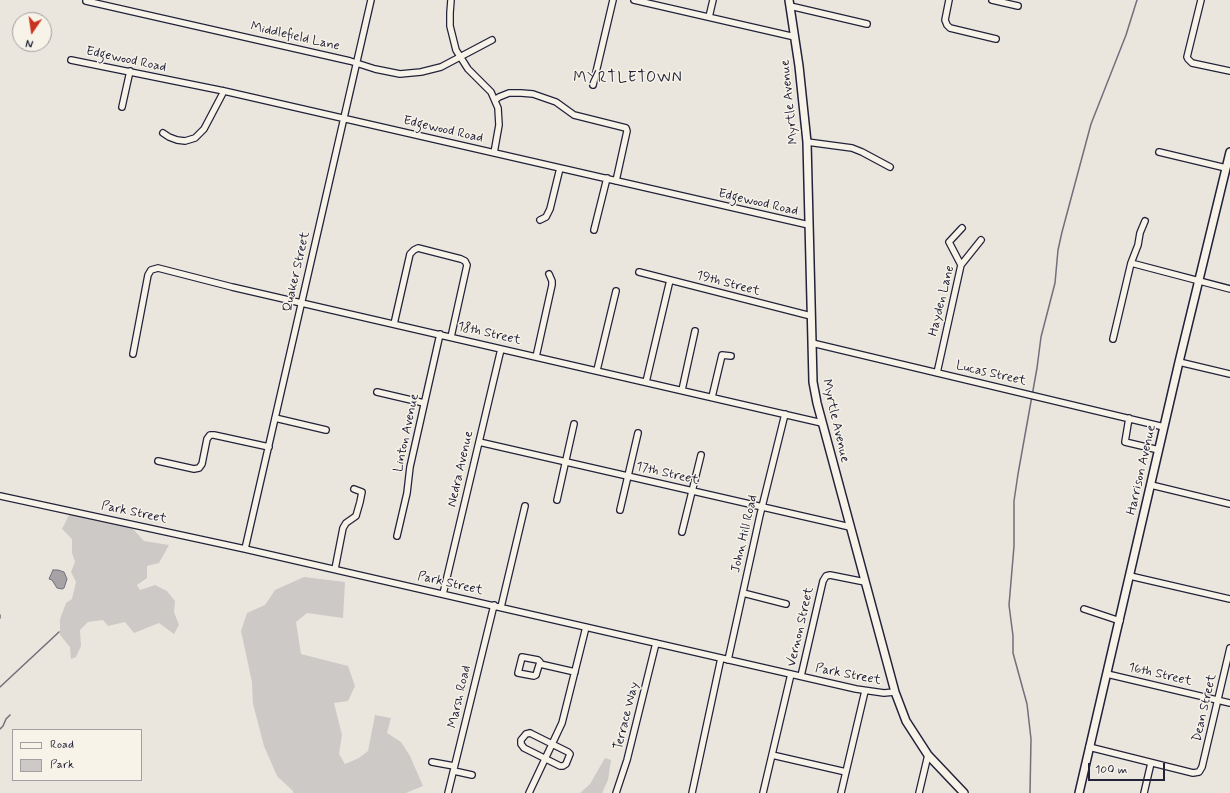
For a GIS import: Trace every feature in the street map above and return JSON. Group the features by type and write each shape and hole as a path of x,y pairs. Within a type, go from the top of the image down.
{"main road":[{"name":"Myrtle Avenue","path":"789,3 795,36 807,142 813,382 822,423 895,692 906,720 928,755 964,793"},
{"name":"Harrison Avenue","path":"1079,793 1088,747 1120,621 1179,362 1230,152"}],"street":[{"name":"Quaker Street","path":"245,549 371,0"},
{"path":"452,0 450,26 455,47 460,58 490,92 495,100 498,110 499,123 494,153"},
{"path":"593,85 613,0"},
{"path":"634,0 667,4 709,18 795,36"},
{"path":"709,18 713,0"},
{"path":"949,0 945,21 950,28 996,39"},
{"path":"992,0 1018,6"},
{"path":"1201,0 1187,56 1192,63 1230,71"},
{"name":"Middlefield Lane","path":"86,1 386,72 407,74 435,69 460,58 492,40"},
{"path":"789,3 867,24"},
{"name":"Edgewood Road","path":"71,60 224,91 809,225"},
{"path":"122,107 130,72"},
{"path":"163,133 172,139 182,141 195,138 204,129 224,91"},
{"path":"495,100 499,97 521,92 534,94 556,102 574,115 628,129 616,181"},
{"path":"807,142 852,148 890,167"},
{"path":"1159,152 1226,168"},
{"path":"540,220 546,217 550,210 560,168"},
{"path":"594,230 607,178"},
{"path":"1113,340 1131,263 1145,221"},
{"path":"961,264 949,242 962,228"},
{"name":"Hayden Lane","path":"937,373 961,264 981,240"},
{"path":"394,324 410,254 418,248 461,259 465,261 467,265 451,337"},
{"path":"1131,263 1230,289"},
{"name":"18th Street","path":"133,354 148,275 151,270 161,268 232,287 822,423"},
{"name":"19th Street","path":"639,272 811,316"},
{"path":"536,357 552,285 552,281 548,274"},
{"path":"646,382 670,280"},
{"path":"597,370 616,291"},
{"path":"682,390 696,331"},
{"name":"Linton Avenue","path":"397,536 424,403 440,334"},
{"name":"Lucas Street","path":"812,343 1164,427"},
{"name":"Nedra Avenue","path":"443,594 501,349"},
{"path":"712,397 722,355 731,356"},
{"path":"1179,362 1230,374"},
{"path":"377,392 424,403"},
{"name":"John Hill Road","path":"728,660 762,507 785,414"},
{"path":"275,418 326,430"},
{"path":"1130,418 1125,442 1159,450"},
{"path":"557,500 574,424"},
{"path":"620,510 638,433"},
{"path":"158,460 194,469 199,468 202,464 207,439 210,435 268,447"},
{"name":"17th Street","path":"479,442 850,527"},
{"path":"682,532 700,455"},
{"path":"1151,485 1230,504"},
{"path":"335,569 343,528 346,523 356,516 360,502 362,492 354,489"},
{"name":"Park Street","path":"0,496 335,569 865,691 884,693 895,692"},
{"path":"501,607 525,506"},
{"name":"Vernon Street","path":"802,676 823,581 826,576 830,575 865,582"},
{"path":"1130,576 1230,599"},
{"path":"743,593 786,604"},
{"name":"Marsh Road","path":"448,793 494,605"},
{"path":"1084,609 1120,621"},
{"path":"529,793 544,758 562,723 586,627"},
{"name":"Terrace Way","path":"616,793 627,760 656,643"},
{"name":"Dean Street","path":"1151,763 1193,773 1199,772 1202,767 1230,648"},
{"path":"692,793 721,658"},
{"path":"540,664 575,672"},
{"name":"Vernon Street","path":"763,793 791,674"},
{"name":"16th Street","path":"1107,674 1230,703"},
{"path":"841,793 865,691"},
{"path":"530,733 570,754 566,764 563,766 544,758 524,748 521,744 523,736 530,733"},
{"path":"1088,747 1151,763 1144,793"},
{"path":"772,755 846,772"},
{"path":"919,793 928,755"},
{"path":"432,762 472,774"}],"green space":[{"path":"70,513 132,528 144,541 169,545 159,563 147,566 147,578 137,585 140,590 155,585 167,591 175,601 174,612 179,625 174,634 159,623 134,633 125,622 108,626 103,620 88,622 80,630 81,646 76,657 71,659 70,647 60,635 60,619 66,603 72,599 76,582 71,572 75,562 72,553 72,539 62,529"},
{"path":"304,577 345,582 343,618 307,613 296,622 301,654 348,666 355,686 348,701 334,703 342,735 339,754 345,764 359,758 368,751 375,715 391,718 387,733 401,742 410,756 423,786 406,793 293,793 293,791 277,776 264,746 253,704 252,682 241,631 247,613 265,605 275,590"},
{"path":"605,758 611,760 608,780 602,793 580,793 590,784"}],"shaded area":[{"path":"53,570 64,572 67,579 64,588 57,588 52,580 49,579"}],"waterway":[{"path":"1030,793 1031,739 1027,704 1013,653 1013,636 1009,605 1014,546 1014,501 1041,337 1055,283 1058,250 1062,232 1091,124 1126,35 1137,0"},
{"path":"0,687 59,632"},
{"path":"0,729 10,715"}],"district":[{"name":"MYRTLETOWN","path":"628,79"}]}
